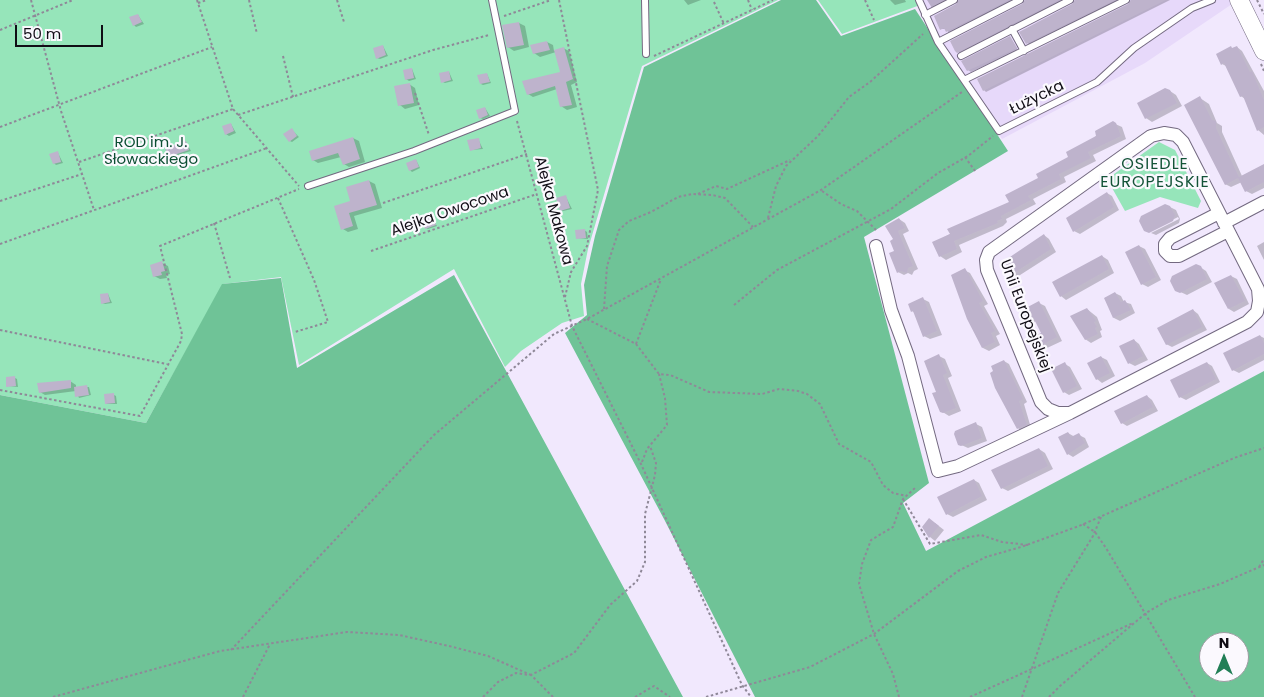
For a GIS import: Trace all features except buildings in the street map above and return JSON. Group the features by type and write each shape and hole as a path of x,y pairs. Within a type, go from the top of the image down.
{"street":[{"path":"1240,0 1260,29 1264,51"},
{"name":"Unii Europejskiej","path":"876,246 890,310 908,356 938,471 958,466 1070,412 1260,314 1258,289 1183,142 1176,135 1164,133 1151,136 989,252 986,260 987,270 1040,402 1048,409 1058,413 1070,412"},
{"path":"1224,222 1264,202"}],"lane":[{"path":"308,186 432,144 515,111 492,0"},
{"path":"645,0 646,54"},
{"name":"Łużycka","path":"919,0 938,42 999,131 1097,82 1134,48 1192,8 1212,0"},
{"path":"925,14 954,0"},
{"path":"938,42 1020,0"},
{"path":"961,56 1070,0"},
{"path":"964,80 1126,0"},
{"path":"1012,29 1024,51"}],"path":[{"path":"30,0 59,104 94,210"},
{"path":"0,30 73,0"},
{"path":"0,390 140,416 166,364 182,341 160,246 301,188 233,109 197,1 206,0"},
{"path":"249,0 257,34"},
{"path":"337,0 344,22"},
{"path":"500,18 551,0"},
{"path":"559,0 598,190 587,246 571,272 565,299"},
{"path":"748,0 752,10"},
{"path":"646,54 647,59 655,56 773,0"},
{"path":"865,0 874,20"},
{"path":"1258,0 1264,14"},
{"path":"714,2 724,24"},
{"path":"767,219 776,186 786,166 818,136 849,97 903,54 912,42 925,32 932,30"},
{"path":"238,115 433,50 499,33"},
{"path":"0,127 212,47"},
{"path":"282,56 293,97"},
{"path":"232,650 434,435 554,334 587,319 821,190 969,88"},
{"path":"416,92 432,144"},
{"path":"78,163 233,109"},
{"name":"Alejka Makowa","path":"515,111 572,326 641,464 742,685 751,697"},
{"path":"734,305 777,270 891,209 938,173 965,157 999,131"},
{"path":"0,244 266,148"},
{"path":"383,203 527,154"},
{"path":"965,157 975,171"},
{"path":"604,309 607,266 619,230 629,220 651,212 668,201 695,195 716,186 727,189 792,160"},
{"path":"0,201 82,174"},
{"path":"821,190 842,204 857,211 876,230"},
{"name":"Alejka Owocowa","path":"371,251 537,194"},
{"path":"695,195 725,198 753,227"},
{"path":"278,198 314,280 328,322 295,332"},
{"path":"214,223 230,278"},
{"path":"636,344 662,278"},
{"path":"587,319 636,344 659,374 665,398 667,425 650,446 641,464"},
{"path":"0,330 166,364"},
{"path":"659,374 670,375 709,392 762,394 779,389 807,394 820,404 839,444 870,462 883,485 893,493 907,496"},
{"path":"483,697 498,682 516,673 532,675 574,653 610,606 637,580 645,562 645,514 655,476 656,463 650,446"},
{"path":"706,697 742,685 810,667 874,634 958,571 986,557 1028,545 1083,524 1234,458 1264,448"},
{"path":"900,697 893,674 874,634 860,584 862,564 871,540 893,527 903,499 915,488"},
{"path":"903,499 930,544 981,535 1002,542 1028,545"},
{"path":"1022,697 1058,593 1095,532 1102,516"},
{"path":"1083,524 1095,532 1146,613 1195,697"},
{"path":"1259,568 1264,559"},
{"path":"1049,697 1146,613 1168,600 1220,584 1264,565"},
{"path":"970,697 1135,622"},
{"path":"53,697 232,650 347,632 399,635 488,656 532,675 553,697"},
{"path":"243,697 270,644"},
{"path":"634,697 654,686 670,697"}],"shaded area":[{"path":"918,0 1238,0 1145,63 1002,139 931,29"}],"green space":[{"name":"ROD im. J. Słowackiego","path":"0,0 778,0 642,66 588,249 581,284 584,316 562,323 521,351 505,367 454,269 299,365 281,277 223,284 146,423 0,395"},
{"path":"781,0 816,0 841,36 915,9 1008,151 864,237 929,483 903,503 926,551 1264,371 1264,697 755,697 664,519 565,333 587,315 584,285 595,236 644,67"},
{"path":"818,0 918,0 920,5 842,34"},
{"path":"1159,142 1175,150 1201,201 1198,208 1160,197 1125,211 1107,179"},
{"path":"454,275 683,697 0,697 0,395 146,423 222,284 281,278 297,368"}],"district":[{"name":"OSIEDLE EUROPEJSKIE","path":"1155,174"}]}
